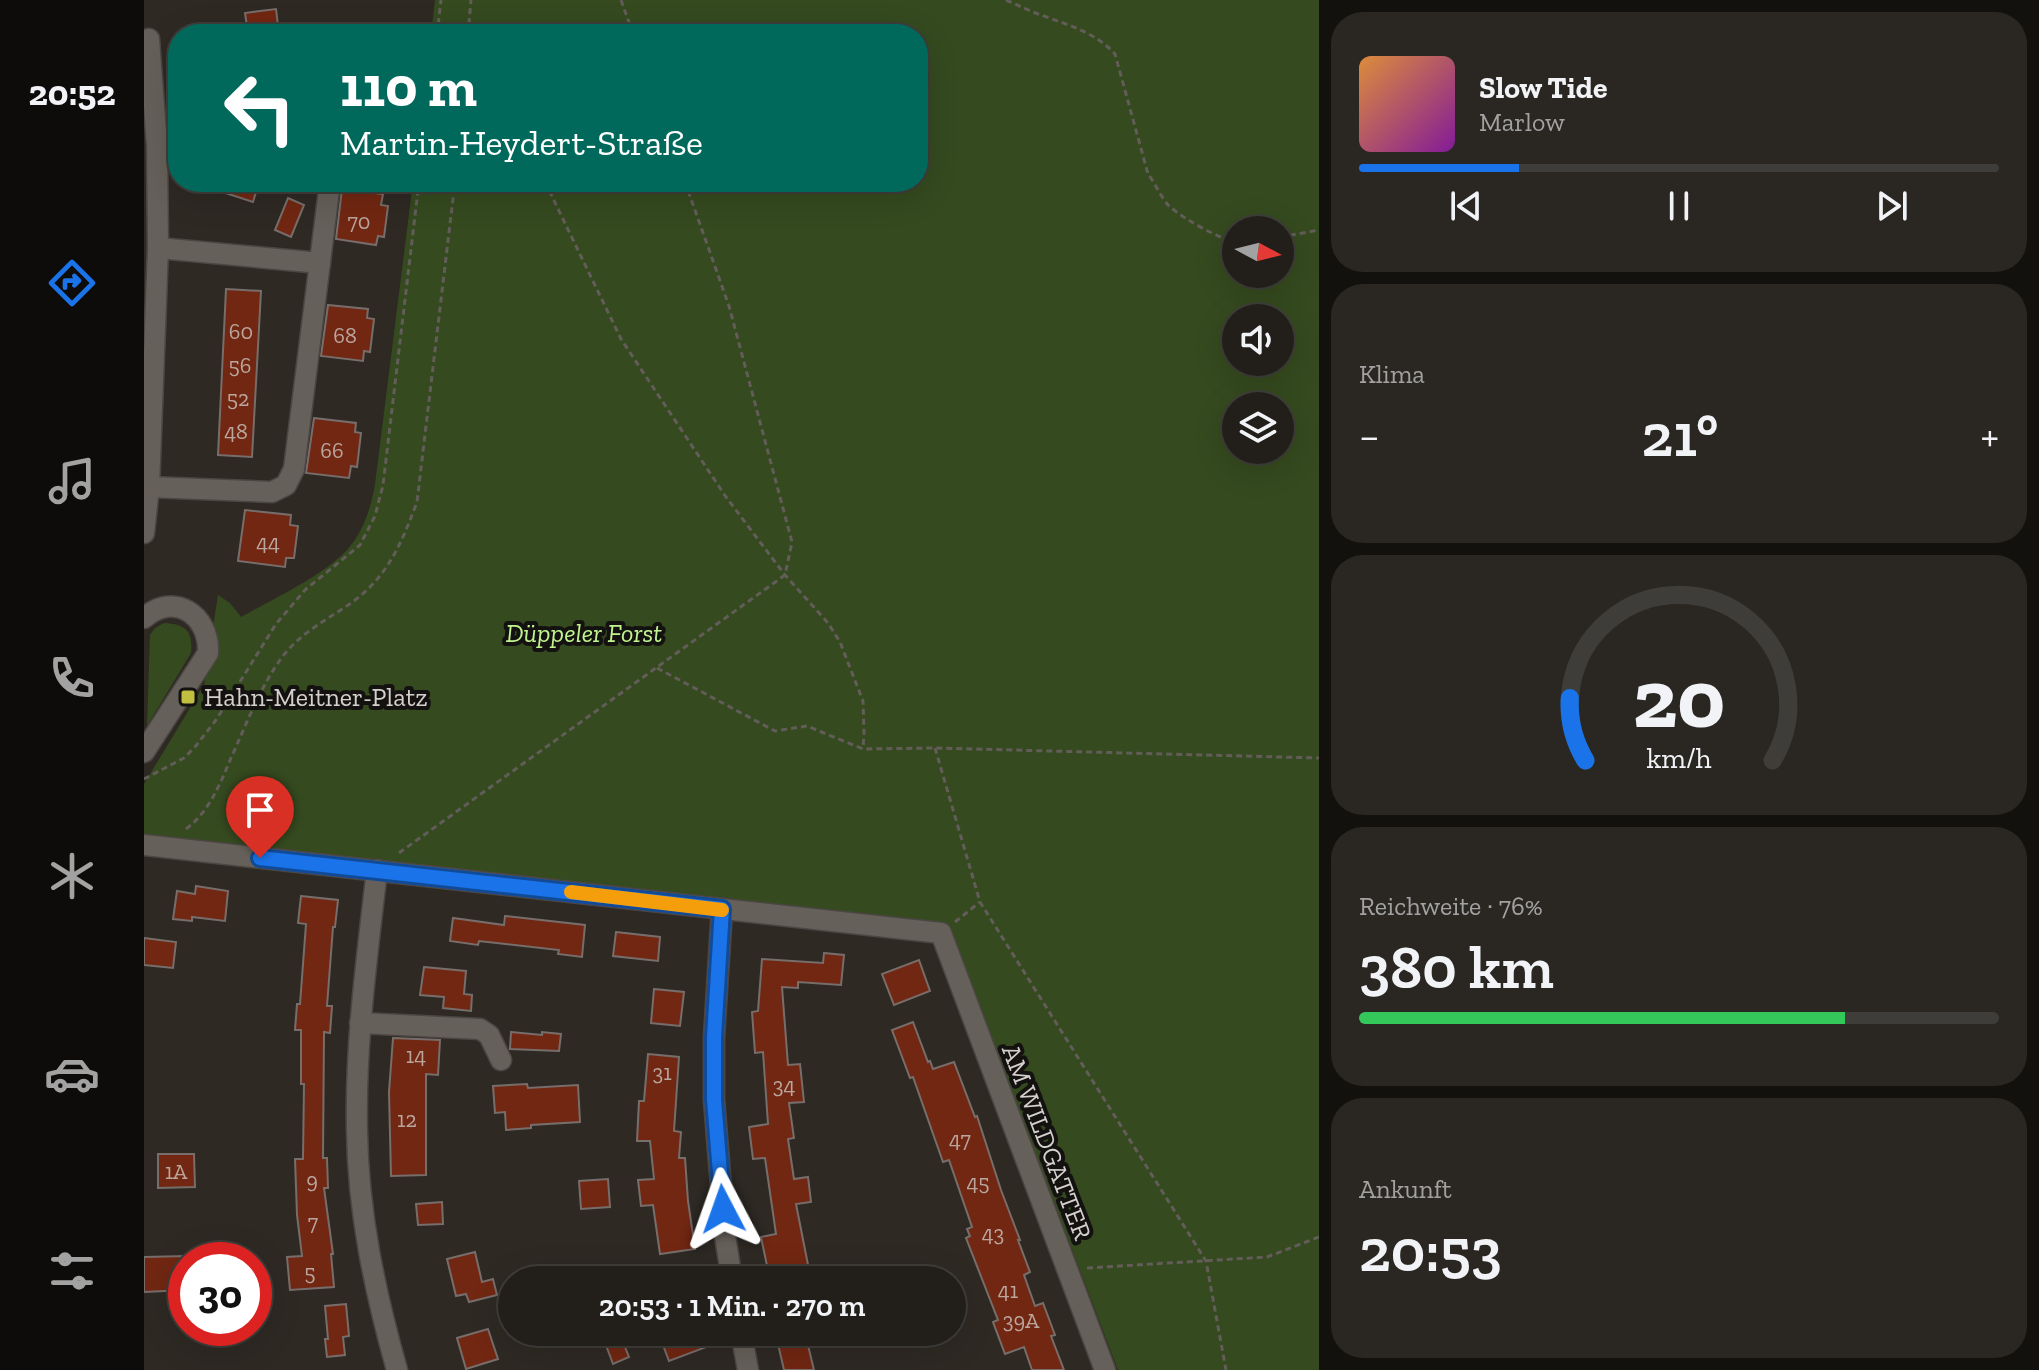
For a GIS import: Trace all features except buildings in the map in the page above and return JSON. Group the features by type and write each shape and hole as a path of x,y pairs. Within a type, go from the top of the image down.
{"street":[{"path":"144,533 149,487 158,248 157,145 149,39"},
{"path":"149,487 272,492 286,485 294,469 329,192"},
{"path":"158,248 320,263"},
{"path":"144,618 157,609 167,607 186,610 202,624 207,634 208,653 144,752"},
{"path":"144,845 941,933"},
{"path":"377,870 360,1023 357,1131 360,1193 368,1251 397,1370"},
{"path":"722,909 714,1037 714,1100 730,1266"},
{"name":"AM WILDGATTER","path":"941,933 1105,1370"},
{"path":"360,1023 480,1029 489,1035 501,1060"},
{"path":"744,1346 748,1370"}],"path":[{"path":"438,24 441,0"},
{"path":"469,24 471,0"},
{"path":"621,0 629,24"},
{"path":"1006,0 1069,24 1106,44 1115,54 1148,174 1167,204 1222,239"},
{"path":"144,779 184,758 195,747 216,720 276,624 305,590 360,545 375,516 383,485 418,192"},
{"path":"198,820 281,658 306,633 355,600 383,572 401,544 417,502 454,192"},
{"path":"550,192 621,339 726,497 840,642 863,701 863,749"},
{"path":"423,835 785,575 792,542 729,306 689,192"},
{"path":"1294,234 1319,230"},
{"path":"657,668 775,731 807,726 863,749 935,748 1319,758"},
{"path":"935,748 980,902 1206,1261 1226,1370"},
{"path":"941,933 980,902"},
{"path":"1067,1269 1267,1257 1319,1237"}],"green space":[{"name":"Düppeler Forst","path":"435,0 1319,0 1319,1370 1118,1370 948,924 144,834 144,784 204,685 218,595 230,603 241,617 324,570 352,544 371,502 412,192 928,192 928,24 432,24"},
{"path":"164,623 186,630 191,639 191,653 147,726 150,635"}],"slow traffic":[{"path":"571,892 722,910"}],"place":[{"name":"Hahn-Meitner-Platz","path":"188,697"}],"route":[{"path":"260,858 722,909 714,1037 714,1100 723,1209"}]}
